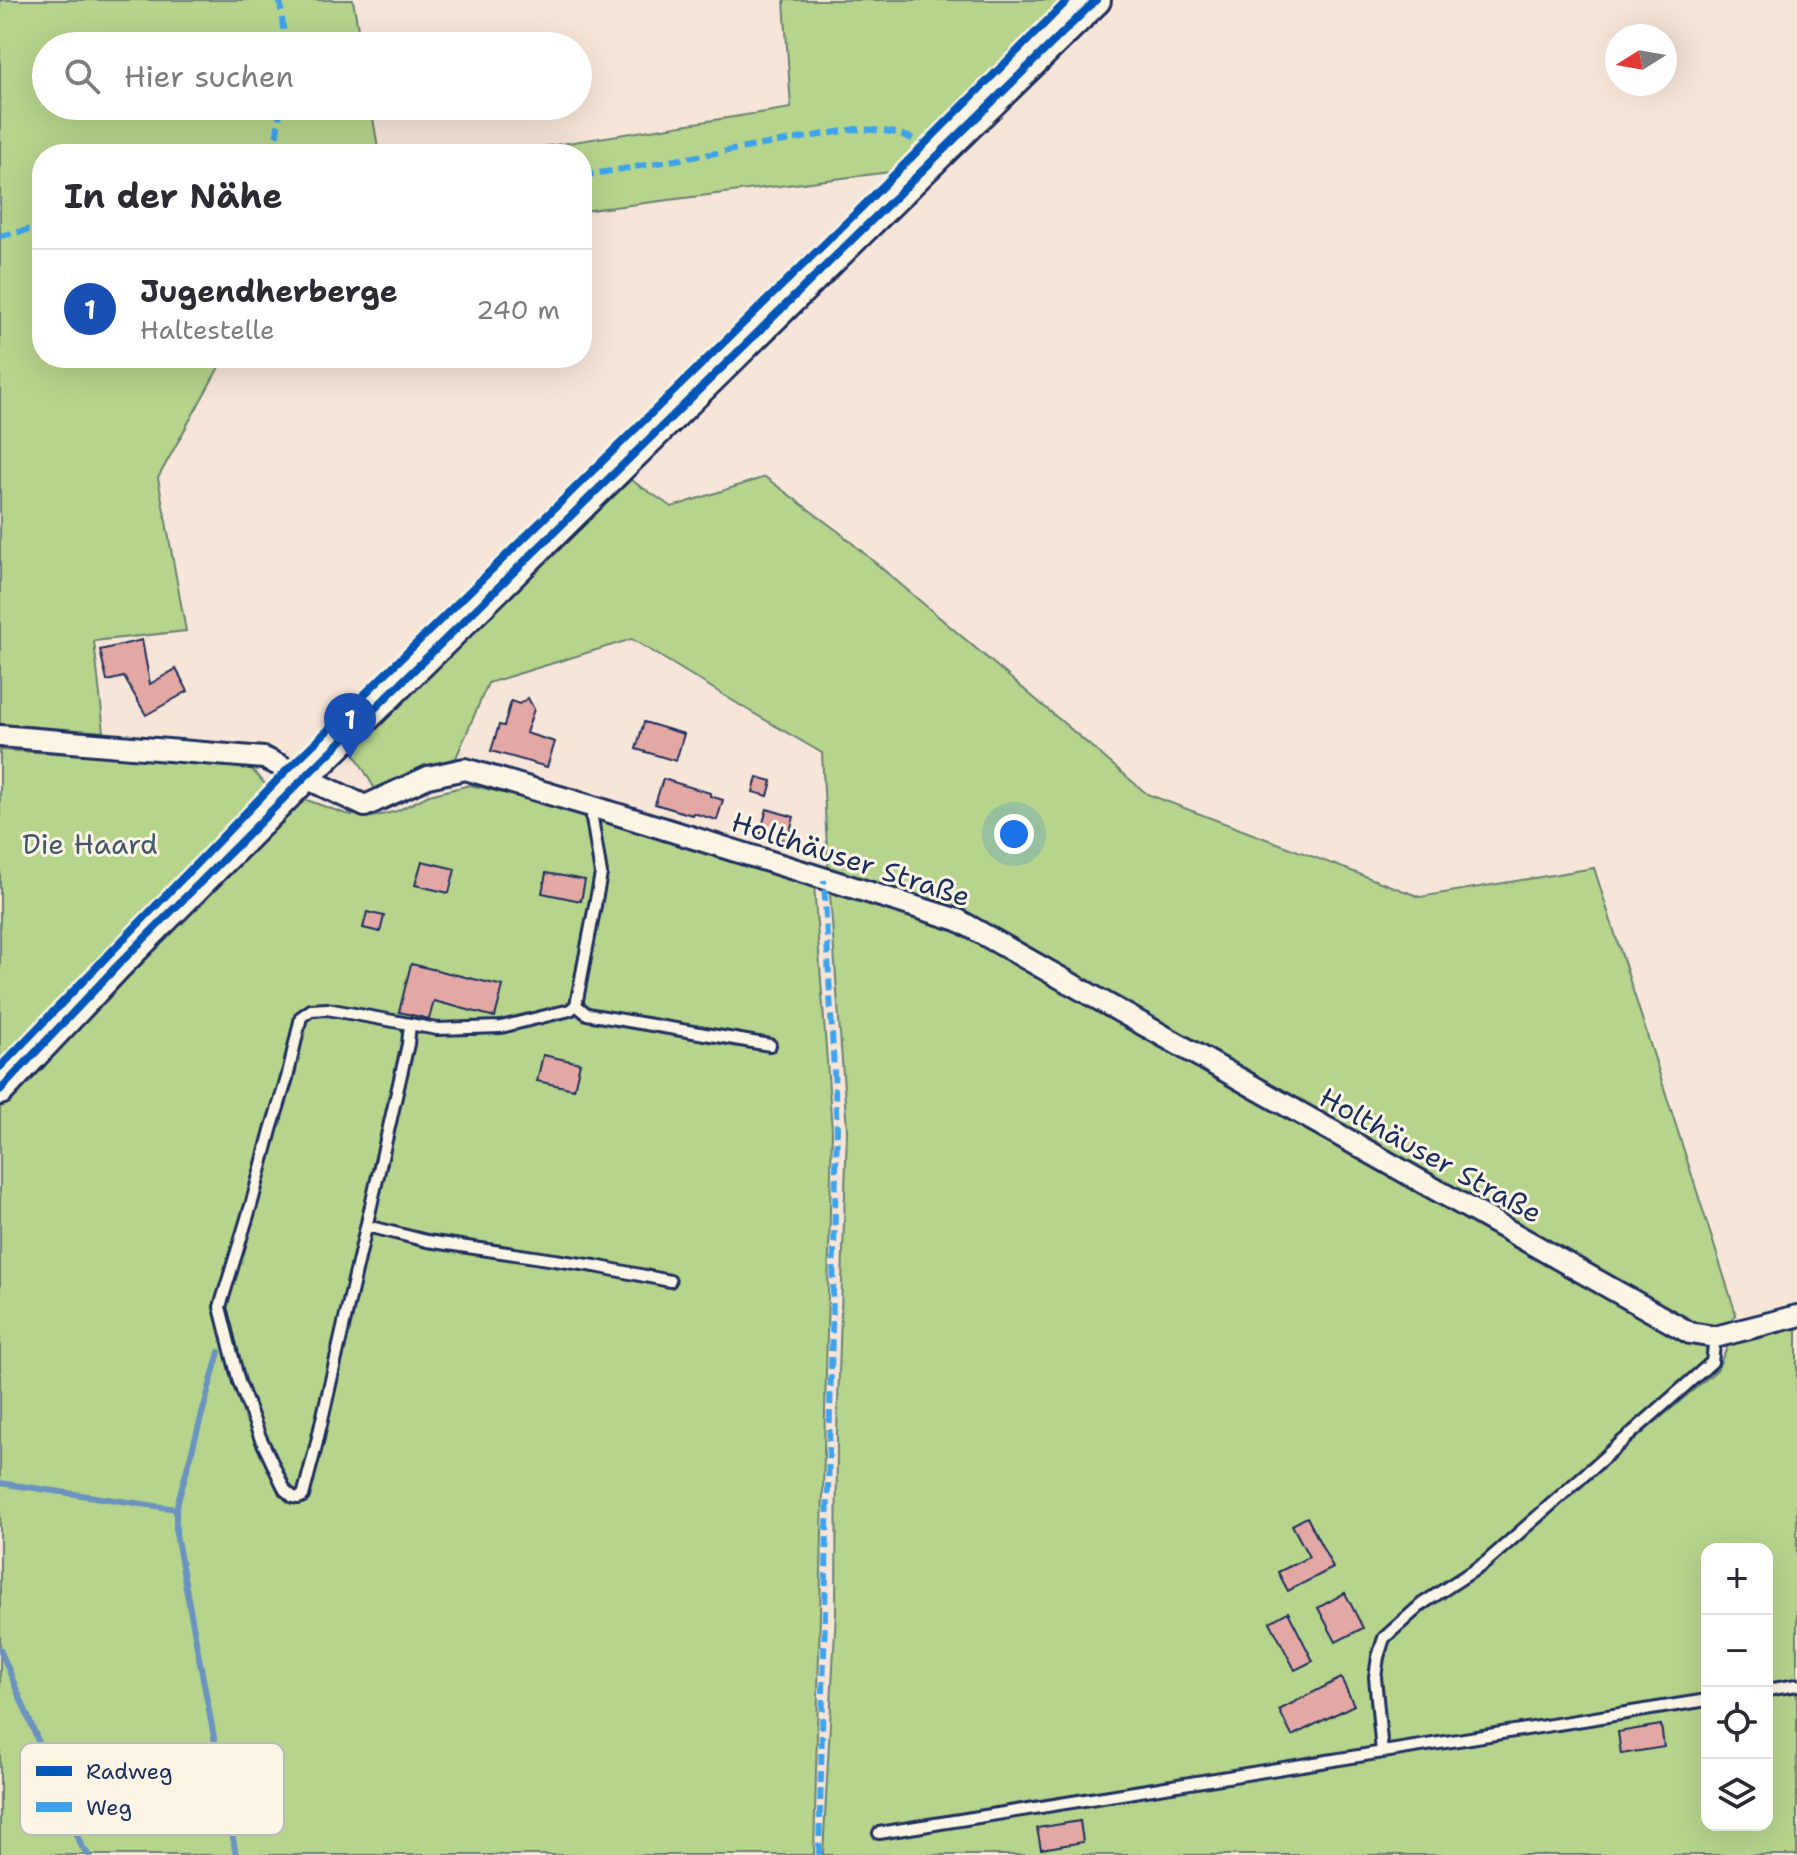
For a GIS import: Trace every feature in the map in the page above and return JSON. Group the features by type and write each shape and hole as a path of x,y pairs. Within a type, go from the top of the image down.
{"main road":[{"path":"0,1090 117,966 305,777 1096,0"}],"street":[{"name":"Holthäuser Straße","path":"0,736 264,758 365,806 428,777 465,769 958,920 1690,1333 1715,1337"},
{"path":"1715,1337 1797,1316"}],"lane":[{"path":"410,1024 367,1226 303,1496 293,1497 285,1490 260,1437 239,1382 220,1307 287,1078 301,1017 311,1010 327,1009 410,1024 437,1029 501,1027 570,1010 576,1005 601,874 592,818 594,807"},
{"path":"576,1005 587,1014 770,1045"},
{"path":"367,1226 427,1241 595,1266 670,1281"},
{"path":"1382,1752 1375,1677 1384,1638 1422,1604 1485,1563 1712,1362 1715,1337"},
{"path":"1773,1689 1797,1685"},
{"path":"879,1833 1701,1701"}],"green space":[{"path":"0,0 353,0 359,32 32,32 32,120 373,120 377,144 32,144 32,368 218,368 158,478 186,631 94,641 104,732 0,724"},
{"path":"784,0 1080,0 906,170 592,210 592,144 562,144 791,108"},
{"path":"765,477 839,532 1147,794 1420,897 1594,868 1736,1314 1709,1358 1492,1553 1499,1555 1717,1370 1733,1334 1797,1319 1797,1855 823,1855 836,1611 837,1434 847,1130 822,753 632,639 488,683 456,758 419,769 375,789 351,748 631,480 672,507"},
{"name":"Die Haard","path":"0,750 228,763 250,767 266,785 46,1023 0,1064"},
{"path":"470,785 588,813 814,884 832,1130 814,1855 0,1855 0,1108 298,797 346,814 372,817 397,811 429,795"}],"building":[{"path":"142,640 150,684 176,669 188,691 146,715 124,677 107,681 100,650"},
{"path":"528,698 534,709 526,733 555,742 547,767 491,751 499,725 504,726 511,701 519,704"},
{"path":"644,722 684,734 676,761 636,749"},
{"path":"757,777 772,781 768,796 753,792"},
{"path":"663,779 723,800 717,820 655,804"},
{"path":"767,809 794,817 787,841 760,833"},
{"path":"422,861 455,869 449,893 415,885"},
{"path":"546,873 585,880 581,901 542,893"},
{"path":"367,912 384,916 380,932 363,928"},
{"path":"411,964 503,986 495,1017 434,1001 429,1019 399,1012"},
{"path":"543,1055 580,1063 574,1089 537,1081"},
{"path":"1307,1517 1333,1568 1288,1591 1278,1572 1309,1557 1292,1525"},
{"path":"1345,1593 1363,1628 1336,1642 1318,1608"},
{"path":"1288,1612 1313,1661 1295,1670 1270,1622"},
{"path":"1341,1678 1354,1705 1292,1736 1279,1710"},
{"path":"1661,1725 1664,1747 1621,1754 1618,1732"},
{"path":"1080,1821 1083,1842 1041,1849 1037,1828"}],"waterway":[{"path":"215,1743 176,1534 176,1509 219,1352"},
{"path":"0,1483 176,1509"},
{"path":"0,1649 39,1743"},
{"path":"77,1835 89,1855"},
{"path":"232,1835 236,1855"}],"marked path":[{"path":"280,0 283,32"},
{"path":"275,144 279,120"},
{"path":"592,174 855,129 903,135 928,149"},
{"path":"0,236 32,229"},
{"path":"819,1855 837,1129 824,880"}],"cycle path":[{"path":"0,1067 287,770 861,208 1068,0"},
{"path":"0,1090 117,966 305,777 1096,0"}],"place":[{"name":"Jugendherberge","path":"350,759"}]}
